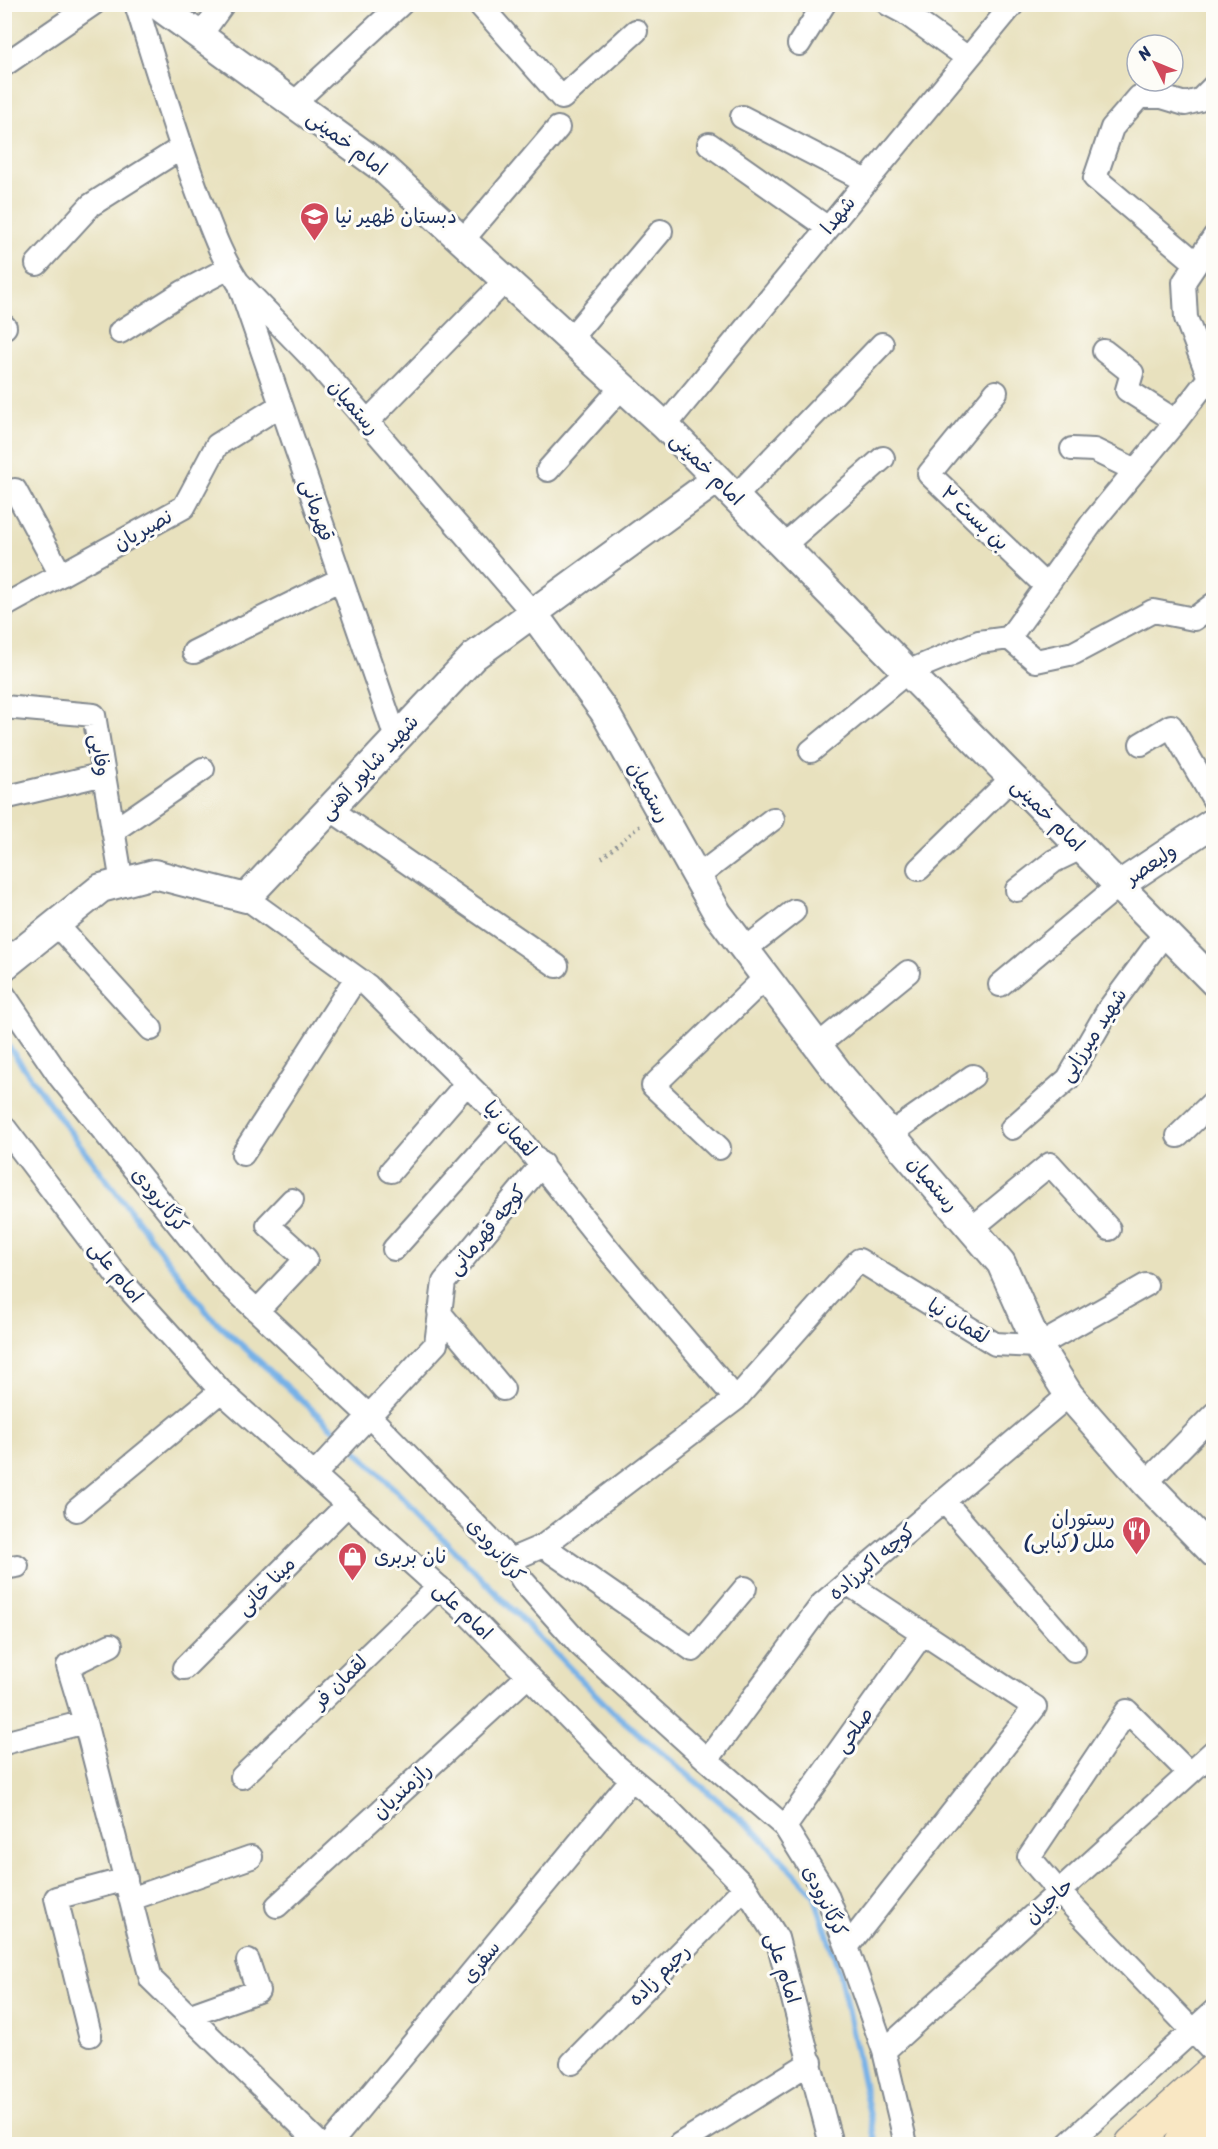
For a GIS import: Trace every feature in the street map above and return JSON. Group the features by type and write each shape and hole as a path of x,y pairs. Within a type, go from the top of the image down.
{"main road":[{"path":"1132,2145 1214,2070"},
{"path":"1181,2145 1214,2114"}],"street":[{"path":"4,65 93,4"},
{"name":"رستمیان","path":"136,4 181,148 218,246 234,275 315,361 532,612 604,711 718,914 744,950 817,1046 1001,1263 1038,1346 1069,1395 1146,1483 1214,1553"},
{"name":"امام خمینی","path":"156,4 384,169 665,426 1214,982"},
{"path":"200,36 223,4"},
{"path":"294,104 401,4"},
{"path":"480,4 562,98 636,31"},
{"path":"799,44 824,4"},
{"path":"888,4 905,13 968,58"},
{"name":"شهدا","path":"665,426 1013,4"},
{"path":"1196,263 1095,178 1112,128 1139,97 1162,98 1185,104 1200,100 1214,86"},
{"path":"742,117 866,181"},
{"path":"462,241 558,128"},
{"path":"709,144 828,228"},
{"path":"37,264 91,205 181,148"},
{"path":"570,339 661,231"},
{"path":"811,751 907,672 979,642 1009,638 1092,523 1211,379 1186,318 1184,282 1214,237"},
{"path":"120,332 183,292 234,275"},
{"name":"قهرمانی","path":"234,275 396,738"},
{"path":"367,422 506,280"},
{"path":"726,488 882,344"},
{"path":"1104,351 1132,373 1127,390 1176,421"},
{"path":"548,470 622,387"},
{"name":"بن بست ۲","path":"996,392 929,474 1046,586"},
{"name":"نصیریان","path":"4,606 184,507 217,445 281,405"},
{"path":"1072,449 1094,450 1135,470"},
{"path":"783,546 883,458"},
{"name":"شهید شاپور آهنی","path":"246,898 474,656 532,612 726,488"},
{"path":"15,490 61,575"},
{"path":"194,652 341,579"},
{"path":"1009,638 1036,661 1074,653 1153,611 1194,619 1214,604"},
{"name":"وفایی","path":"4,707 94,715 122,883"},
{"path":"1141,744 1171,726 1214,800"},
{"path":"113,831 203,769"},
{"path":"8,797 104,774"},
{"path":"920,869 1012,778"},
{"path":"330,809 557,966"},
{"path":"697,877 773,819"},
{"name":"ولیعصر","path":"1118,886 1214,822"},
{"path":"1017,890 1054,861 1081,848"},
{"path":"4,966 101,888 154,874 246,898"},
{"path":"1000,985 1118,886"},
{"name":"لقمان نیا","path":"246,898 368,986 507,1123 612,1254 736,1399"},
{"path":"744,950 794,911"},
{"path":"56,924 151,1029"},
{"name":"شهید میرزایی","path":"1012,1128 1068,1079 1108,1010 1165,933"},
{"path":"817,1046 908,972"},
{"path":"243,1154 356,978"},
{"path":"719,1148 653,1086 765,978"},
{"name":"کرگانرودی","path":"4,995 60,1077 221,1277 369,1416 510,1560 523,1581 579,1644 785,1827 826,1893 847,1947 884,2051 906,2145"},
{"path":"890,1134 973,1076"},
{"path":"391,1171 467,1083"},
{"path":"1178,1136 1214,1101"},
{"path":"394,1249 507,1123"},
{"name":"امام علی","path":"4,1126 118,1277 221,1391 464,1609 631,1780 668,1809 746,1887 777,1938 831,2145"},
{"name":"کوچه قهرمانی","path":"315,1474 436,1344 444,1282 542,1164"},
{"path":"971,1229 1050,1164 1109,1229"},
{"path":"257,1311 306,1259 268,1225 292,1200"},
{"name":"لقمان نیا","path":"510,1560 543,1546 736,1399 859,1260 995,1344 1038,1346"},
{"path":"1038,1346 1146,1285"},
{"path":"439,1312 503,1389"},
{"path":"77,1510 221,1391"},
{"name":"کوچه اکبرزاده","path":"707,1760 822,1604 1069,1395"},
{"path":"1146,1483 1214,1414"},
{"path":"944,1501 1074,1650"},
{"name":"مینا خانی","path":"184,1668 348,1504"},
{"path":"543,1546 693,1650 745,1588"},
{"path":"847,1583 1035,1707 847,1947"},
{"name":"لقمان فر","path":"242,1777 439,1587"},
{"name":"صلحی","path":"785,1827 923,1633"},
{"path":"111,1645 68,1666 85,1722 151,1979 320,2145"},
{"name":"رازمندیان","path":"277,1906 528,1676"},
{"path":"1190,1773 1127,1711 1029,1857 1059,1892 1214,2053"},
{"path":"4,1743 85,1722"},
{"name":"حاجیان","path":"884,2051 1214,1751"},
{"name":"سفری","path":"330,2145 631,1780"},
{"path":"90,2035 56,1898 128,1889 251,1857"},
{"name":"رحیم زاده","path":"572,2063 746,1887"},
{"path":"188,2016 258,1991 249,1962"},
{"path":"1068,2145 1214,2011"},
{"path":"680,2145 811,2062"}],"path":[{"path":"602,858 659,810"}],"waterway":[{"path":"4,1040 62,1121 210,1316 342,1437"},
{"path":"350,1444 613,1712 757,1833 814,1894 839,1970 876,2144"}],"place":[{"name":"دبستان ظهیر نیا","path":"314,242"},
{"name":"رستوران ملل (کبابی)","path":"1136,1556"},
{"name":"نان بربری","path":"353,1582"}]}
